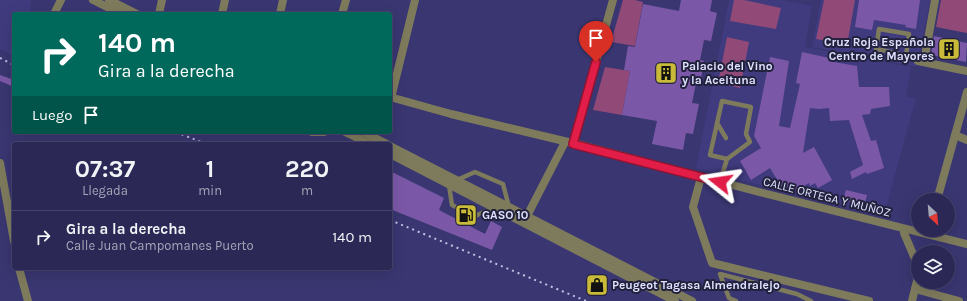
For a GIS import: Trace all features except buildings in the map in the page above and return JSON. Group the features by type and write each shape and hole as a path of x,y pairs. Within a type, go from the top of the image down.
{"street":[{"path":"55,12 61,0"},
{"path":"93,0 116,12"},
{"path":"159,12 162,0"},
{"path":"222,12 225,0"},
{"path":"280,12 282,0"},
{"path":"343,12 346,0"},
{"path":"392,90 415,0"},
{"path":"573,144 613,0"},
{"path":"935,0 921,62 967,71"},
{"path":"112,1 133,12"},
{"path":"939,193 967,92"},
{"name":"CALLE ORTEGA Y MUÑOZ","path":"392,99 911,230"},
{"path":"349,134 366,142"},
{"path":"367,134 383,142"},
{"path":"955,135 967,140"},
{"path":"527,216 565,142"},
{"path":"392,147 692,301"},
{"path":"392,155 675,301"},
{"path":"0,163 12,230"},
{"path":"701,177 693,207 712,263 869,301"},
{"path":"904,229 904,233 911,250"},
{"name":"CALLE ORTEGA Y MUÑOZ","path":"944,237 967,244"},
{"path":"20,270 28,301"},
{"path":"912,301 915,289 959,301"}],"lane":[{"path":"906,56 909,34 879,29 876,49 906,56 921,62"},
{"path":"720,182 727,159 750,142 746,134 751,107 722,101 710,155 727,159"},
{"path":"717,124 726,138"},
{"path":"457,180 475,172 503,184 509,207"},
{"path":"449,185 452,205 475,216 493,208"},
{"path":"736,301 729,298 720,274 797,294 811,301"}],"shaded area":[{"path":"0,0 31,0 30,12 12,12 12,55 0,49"},
{"path":"623,0 643,2 635,46 611,42"},
{"path":"729,0 783,0 812,6 805,47 911,67 906,97 916,98 884,215 789,193 696,168"},
{"path":"734,0 744,0 781,8 776,29 730,21"},
{"path":"821,0 930,0 917,67 812,47"},
{"path":"824,0 855,0 847,45 816,39"},
{"path":"941,0 967,0 967,33 936,27"},
{"path":"727,37 749,42 740,88 718,83"},
{"path":"605,67 630,71 622,115 593,110"}],"railway":[{"path":"0,58 12,64"},
{"path":"181,134 201,142"},
{"path":"392,221 586,301"}],"place":[{"name":"Cruz Roja Española Centro de Mayores","path":"949,49"},
{"name":"Palacio del Vino y la Aceituna","path":"666,73"},
{"name":"GASO 10","path":"466,215"},
{"name":"Peugeot Tagasa Almendralejo","path":"597,285"}],"route":[{"path":"596,62 573,144 720,182"}]}
